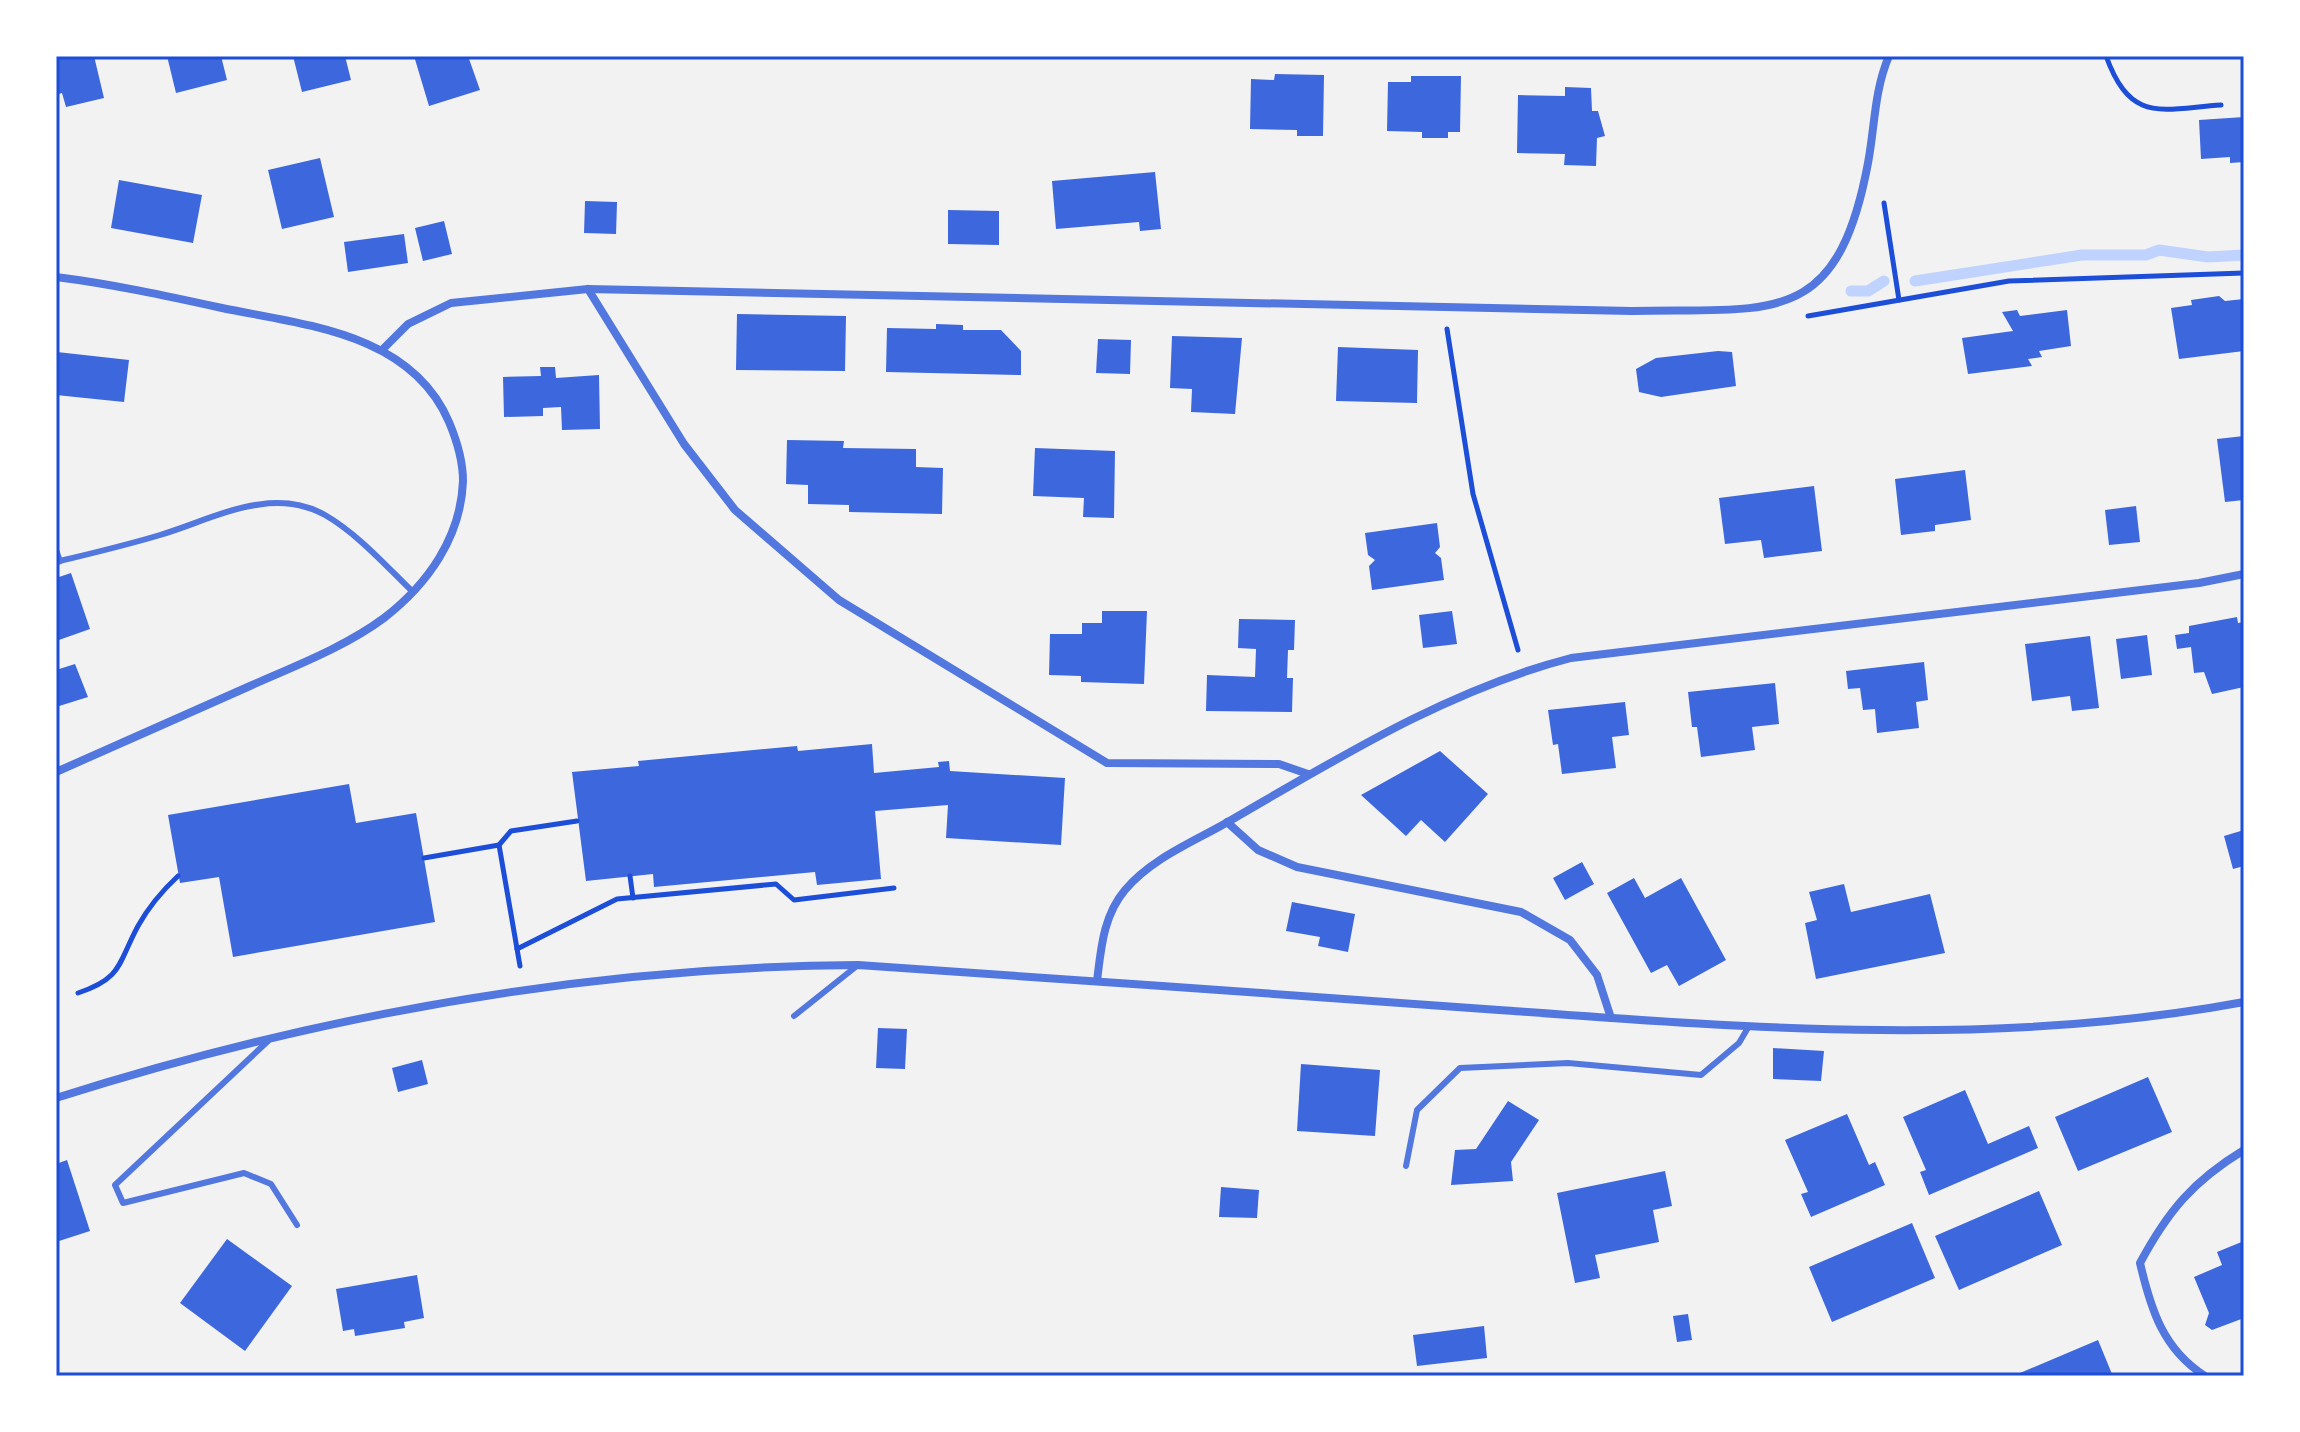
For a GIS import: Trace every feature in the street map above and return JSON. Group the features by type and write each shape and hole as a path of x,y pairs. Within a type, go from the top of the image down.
{"street":[{"path":"382,350 408,324 451,303 588,289 1632,311 1776,306 1805,292 1832,266 1846,240 1868,163 1872,115 1889,56"},
{"path":"56,277 105,283 286,321 348,336 382,350 405,365 431,391 447,417 461,457 462,491 451,536 413,592 356,636 56,772"},
{"path":"588,289 684,444 735,510 839,600 1107,763 1279,764 1308,774"},
{"path":"1097,981 1104,928 1113,906 1126,888 1152,865 1308,774 1468,691 1524,670 1571,658 2199,583 2244,574"},
{"path":"1227,822 1258,850 1297,867 1521,912 1570,940 1597,975 1611,1018"},
{"path":"56,1098 273,1036 459,999 669,975 792,966 858,965 1749,1026 1992,1030 2088,1023 2244,1002"},
{"path":"2205,1376 2181,1360 2150,1307 2140,1263 2166,1216 2218,1166 2244,1150"}],"lane":[{"path":"56,550 58,562 161,535 228,510 295,504 324,515 342,527 413,592"},
{"path":"794,1016 858,965"},
{"path":"1406,1166 1417,1110 1460,1068 1568,1063 1701,1075 1739,1043 1749,1026"},
{"path":"273,1036 115,1185 123,1203 244,1173 271,1184 297,1225"}],"path":[{"path":"2106,56 2123,94 2140,106 2160,109 2221,105"},
{"path":"1868,163 1881,182 1899,300"},
{"path":"1776,306 1801,318 2009,281 2244,273"},
{"path":"1444,306 1473,494 1524,670"},
{"path":"424,858 499,845 511,831 577,821"},
{"path":"499,845 520,966"},
{"path":"78,993 103,985 115,975 138,927 178,876"},
{"path":"630,876 633,898"},
{"path":"517,949 617,899 776,884 794,900 894,888"}],"building":[{"path":"56,56 94,56 104,98 66,107 62,93 56,95"},
{"path":"167,56 221,56 227,80 176,93"},
{"path":"293,56 345,56 351,80 302,92"},
{"path":"414,56 468,56 480,90 429,106"},
{"path":"1275,74 1324,75 1323,136 1297,136 1297,130 1250,129 1251,79 1274,80"},
{"path":"1411,76 1461,76 1460,132 1448,132 1448,138 1422,138 1422,132 1387,131 1388,82 1411,82"},
{"path":"1565,87 1591,88 1592,111 1598,111 1605,136 1597,138 1596,166 1564,165 1565,154 1517,153 1518,95 1565,96"},
{"path":"2244,117 2244,162 2230,163 2230,157 2201,159 2199,120"},
{"path":"320,158 334,217 282,229 268,170"},
{"path":"1155,172 1161,229 1140,231 1139,222 1056,229 1052,181"},
{"path":"119,180 202,195 193,243 111,228"},
{"path":"585,201 617,202 616,234 584,233"},
{"path":"948,210 999,211 999,245 948,244"},
{"path":"444,221 452,254 423,261 415,228"},
{"path":"404,234 408,263 348,272 344,242"},
{"path":"2219,296 2225,301 2244,299 2244,351 2179,359 2171,308 2192,305 2191,300"},
{"path":"2017,310 2020,316 2067,310 2071,346 2039,351 2042,357 2028,359 2032,366 1968,374 1962,338 2013,331 2002,312"},
{"path":"737,314 846,316 845,371 736,370"},
{"path":"936,324 963,325 963,330 1001,330 1021,351 1021,375 886,372 887,328 936,329"},
{"path":"1172,336 1242,338 1235,414 1191,412 1192,389 1170,388"},
{"path":"1098,339 1131,340 1130,374 1096,373"},
{"path":"1338,347 1418,350 1417,403 1336,401"},
{"path":"57,352 129,360 124,402 56,395"},
{"path":"1732,352 1736,386 1661,397 1639,392 1636,369 1656,358"},
{"path":"540,367 555,367 556,378 599,375 600,429 562,430 561,407 543,408 543,416 504,417 503,377 541,376"},
{"path":"2244,436 2244,500 2225,502 2217,439"},
{"path":"787,440 844,441 843,448 916,449 916,467 943,468 942,514 849,512 849,505 808,504 808,485 786,484"},
{"path":"1035,448 1115,451 1114,518 1083,517 1084,498 1033,496"},
{"path":"1965,470 1971,520 1935,525 1935,531 1901,535 1895,479"},
{"path":"1814,486 1822,551 1764,558 1761,540 1725,544 1719,498"},
{"path":"2136,506 2140,542 2109,545 2105,510"},
{"path":"1437,523 1440,547 1435,553 1441,558 1444,580 1372,590 1369,566 1375,560 1368,555 1365,533"},
{"path":"71,573 90,629 56,641 56,578"},
{"path":"1102,611 1147,611 1144,684 1081,682 1081,676 1049,675 1050,634 1082,634 1082,623 1102,623"},
{"path":"1452,611 1457,644 1423,648 1419,615"},
{"path":"2237,617 2238,623 2244,622 2244,687 2212,694 2204,672 2194,673 2191,647 2177,649 2175,635 2189,633 2189,626"},
{"path":"1239,619 1295,620 1294,650 1288,650 1287,678 1293,678 1292,712 1206,711 1207,675 1255,677 1256,649 1238,648"},
{"path":"2147,635 2152,675 2121,679 2116,639"},
{"path":"2090,636 2099,708 2072,711 2070,696 2032,701 2025,644"},
{"path":"1924,662 1928,700 1916,702 1919,728 1877,733 1875,709 1863,710 1860,688 1848,689 1846,671"},
{"path":"75,664 88,697 56,707 56,670"},
{"path":"1775,683 1779,724 1752,727 1755,750 1701,757 1697,727 1692,727 1688,692"},
{"path":"1625,702 1629,735 1612,737 1616,768 1562,774 1558,744 1553,745 1548,710"},
{"path":"872,744 874,773 939,767 938,762 949,761 950,771 1065,778 1061,845 946,838 948,805 875,811 881,879 817,885 815,872 654,887 653,874 586,881 572,772 639,766 638,761 797,746 798,751"},
{"path":"1440,751 1488,794 1445,842 1421,820 1406,836 1361,795"},
{"path":"349,784 356,823 416,813 435,922 233,957 219,877 180,883 168,815"},
{"path":"2244,830 2244,866 2233,869 2224,836"},
{"path":"1582,862 1594,884 1565,900 1553,878"},
{"path":"1634,878 1645,898 1681,878 1726,960 1679,986 1667,965 1651,973 1607,893"},
{"path":"1844,884 1851,912 1930,894 1945,953 1816,979 1805,923 1817,920 1809,892"},
{"path":"1292,902 1355,914 1348,952 1318,946 1320,937 1286,931"},
{"path":"878,1028 907,1029 905,1069 876,1068"},
{"path":"1773,1048 1824,1051 1821,1081 1773,1079"},
{"path":"422,1060 428,1084 398,1092 392,1068"},
{"path":"1301,1064 1380,1070 1375,1136 1297,1131"},
{"path":"2148,1077 2172,1132 2078,1171 2055,1117"},
{"path":"1965,1090 1988,1144 2029,1126 2038,1148 1929,1195 1920,1172 1926,1170 1903,1117"},
{"path":"1508,1101 1539,1120 1511,1162 1513,1181 1451,1185 1455,1150 1476,1149"},
{"path":"1847,1114 1869,1165 1875,1162 1885,1185 1811,1217 1801,1194 1808,1192 1785,1140"},
{"path":"67,1160 90,1231 56,1242 56,1164"},
{"path":"1665,1171 1672,1206 1653,1210 1659,1242 1595,1255 1600,1278 1575,1283 1557,1193"},
{"path":"1221,1187 1259,1190 1257,1218 1219,1217"},
{"path":"2039,1191 2062,1245 1959,1290 1935,1236"},
{"path":"1912,1223 1935,1278 1832,1322 1809,1267"},
{"path":"227,1239 292,1286 245,1351 180,1303"},
{"path":"2244,1241 2244,1318 2212,1330 2205,1325 2209,1313 2194,1277 2222,1265 2217,1252"},
{"path":"417,1275 424,1318 404,1322 405,1328 355,1336 354,1329 343,1331 336,1289"},
{"path":"1688,1314 1692,1340 1677,1342 1673,1316"},
{"path":"1484,1326 1487,1358 1417,1366 1413,1335"},
{"path":"2098,1340 2112,1374 2013,1376"}],"waterway":[{"path":"1915,281 2082,255 2146,255 2159,250 2208,257 2244,255"},
{"path":"1851,291 1868,291 1884,281"}]}
